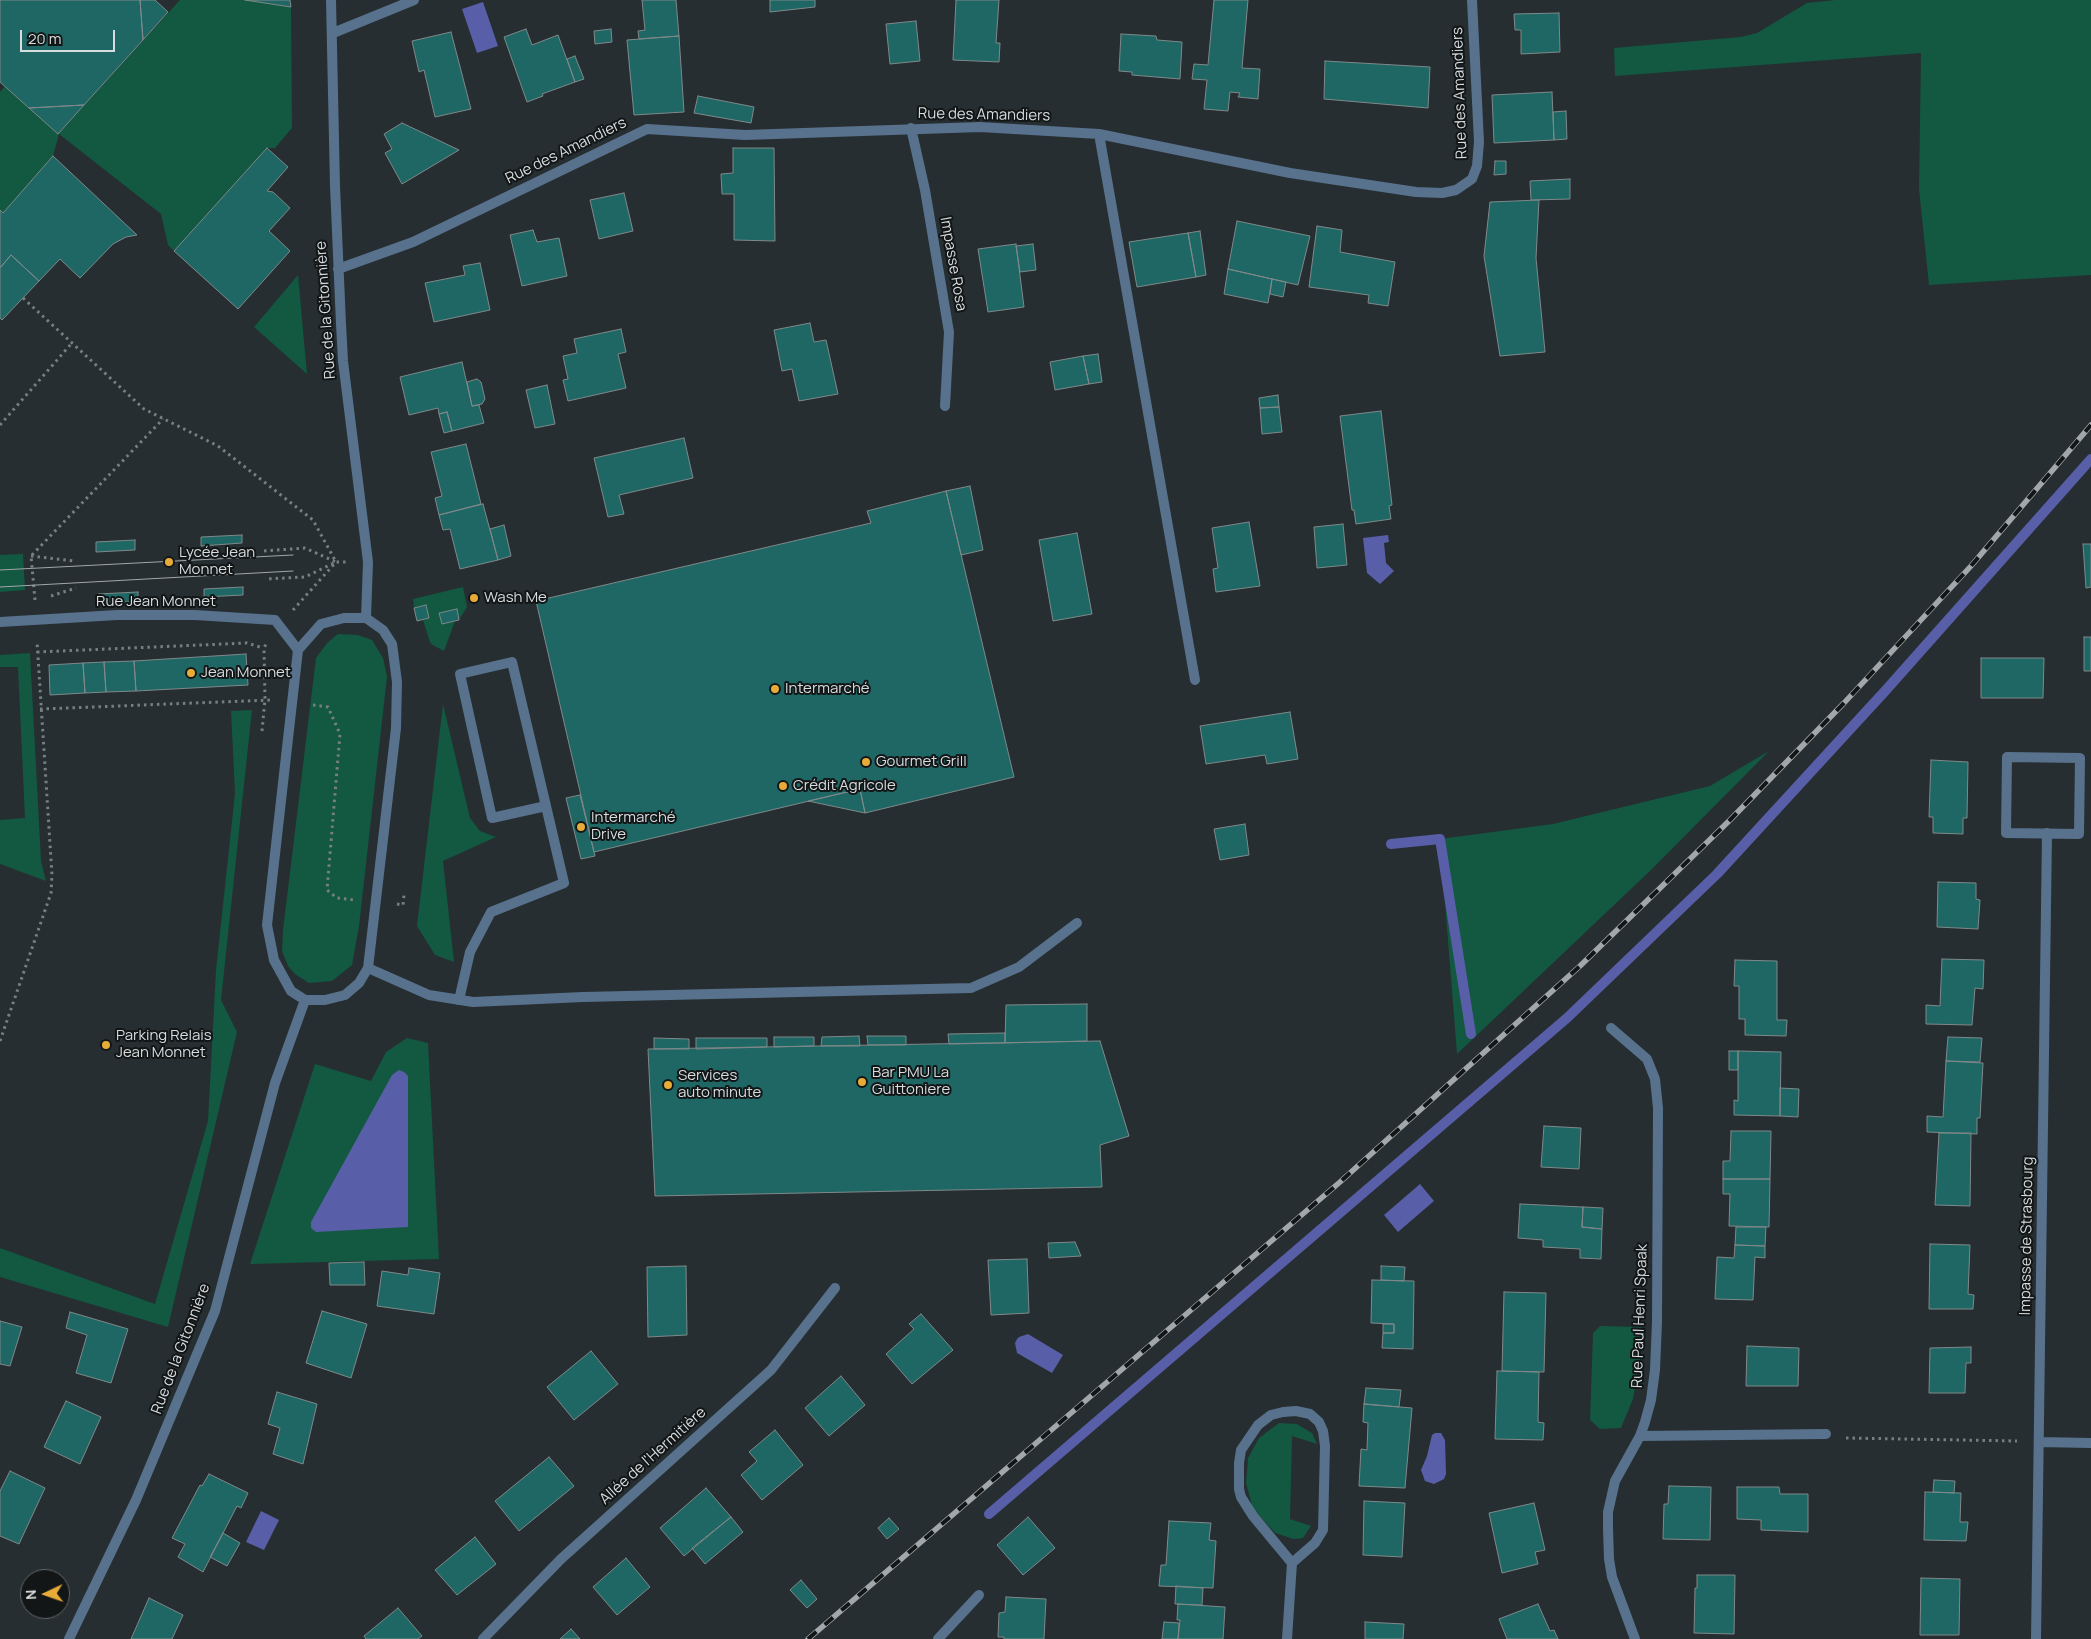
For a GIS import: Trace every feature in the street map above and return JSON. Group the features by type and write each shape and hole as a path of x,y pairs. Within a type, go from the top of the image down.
{"street":[{"name":"Rue de la Gitonnière","path":"331,0 338,269 343,361 368,562 366,618"},
{"path":"333,33 414,0"},
{"name":"Rue des Amandiers","path":"338,269 413,242 647,129 745,135 911,128 980,128 1099,134 1290,173 1397,190 1442,193 1456,190 1472,179 1477,166 1479,142 1472,0"},
{"name":"Impasse Rosa","path":"911,128 925,190 949,332 945,406"},
{"path":"1099,134 1195,680"},
{"name":"Rue Jean Monnet","path":"0,622 117,615 195,615 275,620 298,650"},
{"path":"344,618 366,618 383,630 392,644 397,682 396,728 368,968 359,983 344,995 325,1000 305,1000 291,991 274,960 267,925 298,650 321,624 344,618"},
{"path":"459,1000 470,952 491,912 564,883 546,806 512,662 460,674 492,818 546,806"},
{"path":"2006,757 2080,758 2079,834 2047,833 2006,833 2006,757"},
{"name":"Impasse de Strasbourg","path":"2036,1639 2047,833"},
{"path":"368,968 429,995 473,1002 971,988 1019,968 1077,923"},
{"name":"Rue de la Gitonnière","path":"69,1639 136,1500 215,1311 275,1082 305,1000"},
{"name":"Rue Paul Henri Spaak","path":"1611,1028 1647,1059 1655,1079 1658,1108 1657,1332 1651,1400 1640,1436 1615,1481 1608,1512 1609,1559 1612,1576 1635,1639"},
{"name":"Allée de l'Hermitière","path":"483,1639 561,1559 772,1370 835,1288"},
{"path":"1287,1639 1292,1563 1253,1516 1241,1497 1238,1464 1242,1450 1258,1426 1271,1416 1283,1412 1296,1411 1310,1414 1319,1422 1323,1431 1325,1446 1323,1530 1316,1543 1292,1563"},
{"path":"1640,1436 1826,1434"},
{"path":"2039,1442 2091,1443"},
{"path":"938,1639 980,1595"}],"path":[{"path":"23,298 144,409 218,446 313,520 336,562"},
{"path":"0,425 72,343"},
{"path":"0,1042 51,893 52,875 31,556 164,419"},
{"path":"264,550 305,548 336,562"},
{"path":"31,556 74,561"},
{"path":"265,579 305,577 336,562"},
{"path":"35,600 76,588"},
{"path":"38,652 248,643 264,648"},
{"path":"1826,1434 1842,1438 2039,1442"}],"green space":[{"path":"180,0 245,0 291,7 292,128 275,148 267,148 174,251 168,245 161,214 59,134 53,156 3,213 0,210 0,92 5,86 58,134"},
{"path":"1835,0 2091,0 2091,275 1929,285 1919,189 1921,53 1615,76 1614,48 1741,37 1757,33 1807,3"},
{"path":"298,275 307,374 254,327"},
{"path":"23,554 25,590 0,592 0,555"},
{"path":"463,587 467,607 459,620 457,609 440,613 442,624 455,621 444,651 431,644 423,620 429,618 426,605 414,608 413,599"},
{"path":"338,634 358,635 372,640 383,658 387,677 359,926 352,965 332,981 309,983 295,974 288,966 282,951 283,930 316,658 327,643"},
{"path":"30,653 41,861 46,881 0,864 0,820 25,818 18,667 0,667 0,655"},
{"path":"443,704 470,818 480,831 496,837 443,861 454,962 435,955 417,926"},
{"path":"252,710 221,1000 237,1032 168,1327 0,1277 0,1248 155,1304 208,1121 216,970 235,793 231,711"},
{"path":"1769,751 1651,870 1457,1054 1440,839 1553,824 1710,786"},
{"path":"407,1038 428,1043 439,1259 250,1264 315,1064 371,1081 386,1052"},
{"path":"1600,1326 1641,1327 1640,1360 1633,1399 1621,1428 1600,1429 1590,1420 1593,1333"},
{"path":"1279,1423 1297,1424 1312,1433 1317,1444 1292,1436 1290,1519 1311,1526 1303,1538 1294,1539 1275,1533 1253,1509 1246,1483 1248,1458 1259,1438"}],"water":[{"path":"483,2 498,46 477,53 462,9"},
{"path":"1388,535 1389,542 1384,543 1386,563 1394,571 1380,584 1367,573 1363,538"},
{"path":"399,1070 408,1076 408,1227 316,1232 311,1228 311,1222 392,1075"},
{"path":"1420,1184 1434,1201 1398,1232 1384,1215"},
{"path":"1028,1334 1063,1355 1052,1373 1017,1353 1015,1343 1017,1339"},
{"path":"1441,1433 1445,1440 1446,1474 1444,1479 1434,1484 1425,1481 1421,1470 1427,1456 1432,1435"},
{"path":"261,1511 279,1520 264,1550 246,1542"}],"building":[{"path":"0,0 140,0 143,40 84,105 29,108 0,82"},
{"path":"140,0 155,0 168,12 143,40"},
{"path":"245,0 290,0 291,7"},
{"path":"642,0 676,0 679,36 639,39 638,31 645,30"},
{"path":"770,0 815,0 815,7 770,12"},
{"path":"956,0 999,0 996,43 1000,43 999,62 953,60"},
{"path":"1214,0 1248,0 1242,68 1260,69 1258,99 1238,97 1240,93 1230,92 1228,111 1204,109 1207,80 1192,79 1194,64 1208,65"},
{"path":"1559,13 1560,52 1521,54 1521,30 1515,30 1514,14"},
{"path":"916,21 920,61 890,64 886,24"},
{"path":"526,29 532,45 558,35 575,82 542,94 543,96 527,102 504,37"},
{"path":"611,29 612,42 595,44 594,31"},
{"path":"451,32 471,109 435,117 424,70 419,72 412,41"},
{"path":"1121,34 1156,36 1157,40 1182,42 1180,79 1132,75 1132,72 1119,71"},
{"path":"679,36 684,112 634,115 627,40"},
{"path":"575,56 584,79 575,82 567,59"},
{"path":"1325,61 1430,67 1428,108 1324,99"},
{"path":"1552,92 1554,140 1494,143 1492,95"},
{"path":"698,96 754,107 751,123 694,113"},
{"path":"84,105 58,134 29,108"},
{"path":"1566,111 1567,139 1554,140 1553,112"},
{"path":"402,123 459,150 402,184 385,153 392,149 384,134"},
{"path":"267,148 288,167 267,191 273,192 290,208 269,231 290,251 238,309 174,251"},
{"path":"733,148 774,148 775,241 734,240 734,194 722,194 721,174 733,173"},
{"path":"53,156 137,235 126,237 113,244 80,278 60,259 39,281 11,255 0,268 0,210 3,213"},
{"path":"1495,161 1506,161 1506,174 1494,175"},
{"path":"1570,179 1570,199 1531,200 1530,181"},
{"path":"624,193 633,231 599,239 590,200"},
{"path":"1539,200 1536,258 1545,352 1500,356 1484,256 1490,202"},
{"path":"1237,221 1310,236 1298,285 1228,269"},
{"path":"1317,226 1342,230 1340,252 1395,262 1388,306 1368,303 1369,295 1309,287"},
{"path":"533,230 537,242 559,238 567,276 522,286 510,235"},
{"path":"1200,231 1206,275 1196,277 1188,233"},
{"path":"1188,233 1196,277 1137,287 1129,242"},
{"path":"1016,244 1024,307 988,312 978,249"},
{"path":"1033,244 1036,270 1020,272 1016,246"},
{"path":"11,255 39,281 2,320 0,318 0,268"},
{"path":"480,263 490,310 434,322 425,283 465,275 463,266"},
{"path":"1228,269 1272,279 1268,303 1224,294"},
{"path":"1272,279 1286,282 1283,297 1270,294"},
{"path":"810,323 814,342 826,340 838,394 799,401 792,369 782,371 774,330"},
{"path":"621,329 626,352 618,354 626,388 568,401 563,380 568,379 563,356 577,353 574,339"},
{"path":"1098,354 1102,382 1089,384 1083,356"},
{"path":"1083,356 1089,384 1055,390 1050,362"},
{"path":"462,362 472,406 479,405 484,423 452,431 447,412 439,414 438,408 409,415 400,377"},
{"path":"477,379 481,382 485,399 482,404 472,406 467,382"},
{"path":"547,385 555,424 535,428 526,390"},
{"path":"1278,395 1279,407 1260,408 1259,398"},
{"path":"1279,407 1282,432 1262,434 1260,408"},
{"path":"1381,411 1392,505 1389,506 1391,519 1356,524 1354,510 1352,510 1340,416"},
{"path":"447,412 452,431 444,433 439,414"},
{"path":"684,438 693,478 619,495 624,514 608,517 594,458"},
{"path":"466,444 481,504 439,515 435,498 442,496 431,452"},
{"path":"970,486 983,550 961,555 946,491"},
{"name":"Intermarché","path":"946,491 1014,777 865,813 860,789 594,852 536,601 871,523 867,511"},
{"path":"483,504 498,560 460,569 450,529 443,530 439,515"},
{"path":"1249,522 1260,586 1216,592 1213,569 1218,568 1212,528"},
{"path":"1343,524 1347,565 1317,568 1314,527"},
{"path":"504,525 511,556 498,560 490,529"},
{"path":"1077,533 1092,614 1053,621 1039,540"},
{"path":"242,535 242,543 201,546 201,537"},
{"path":"135,540 135,550 96,552 96,542"},
{"path":"2083,544 2091,544 2091,587 2086,588"},
{"path":"243,587 243,595 204,597 204,589"},
{"path":"138,592 138,601 99,604 98,594"},
{"path":"426,605 429,618 417,621 414,608"},
{"path":"457,609 459,620 442,624 439,613"},
{"path":"2084,637 2091,637 2091,671 2084,671"},
{"name":"Jean Monnet","path":"246,654 248,685 136,691 134,661"},
{"path":"1981,658 2044,658 2043,698 1981,698"},
{"path":"134,661 136,691 106,692 104,662"},
{"path":"104,662 106,692 85,693 83,663"},
{"path":"83,663 85,693 50,695 49,665"},
{"path":"1290,712 1298,759 1267,764 1265,755 1206,764 1200,726"},
{"path":"1931,760 1968,762 1967,818 1963,818 1963,834 1933,833 1933,817 1929,817"},
{"path":"860,789 865,813 808,801"},
{"name":"Intermarché Drive","path":"580,795 595,856 581,859 566,798"},
{"path":"1245,824 1249,855 1220,860 1214,829"},
{"path":"1938,882 1976,883 1976,899 1980,900 1978,929 1937,927"},
{"path":"1942,959 1984,960 1983,989 1975,988 1972,1025 1926,1024 1926,1005 1940,1006"},
{"path":"1735,960 1777,961 1777,1020 1787,1020 1786,1036 1745,1035 1745,1019 1739,1019 1739,986 1734,986"},
{"path":"1087,1004 1087,1041 1005,1043 1006,1005"},
{"path":"1005,1033 1005,1043 949,1044 948,1034"},
{"path":"859,1036 860,1046 821,1046 822,1037"},
{"path":"867,1036 906,1036 906,1045 868,1045"},
{"path":"774,1037 814,1037 814,1046 774,1047"},
{"path":"1948,1037 1982,1038 1980,1062 1946,1061"},
{"path":"654,1038 689,1039 689,1049 654,1049"},
{"path":"696,1038 767,1038 767,1047 696,1049"},
{"path":"1100,1041 1129,1136 1100,1145 1102,1187 655,1196 648,1049"},
{"path":"1729,1051 1738,1051 1738,1070 1729,1070"},
{"path":"1738,1051 1781,1052 1780,1116 1734,1115 1734,1100 1738,1101"},
{"path":"1946,1061 1983,1063 1980,1118 1977,1118 1977,1134 1927,1132 1927,1116 1943,1117"},
{"path":"1780,1088 1799,1089 1798,1117 1780,1116"},
{"path":"1544,1126 1581,1128 1579,1169 1541,1167"},
{"path":"1731,1131 1771,1131 1770,1179 1723,1179 1723,1161 1730,1161"},
{"path":"1939,1133 1971,1133 1970,1206 1935,1205"},
{"path":"1723,1179 1770,1179 1769,1227 1729,1226 1730,1194 1723,1194"},
{"path":"1520,1204 1583,1207 1582,1227 1602,1229 1601,1259 1580,1258 1580,1249 1543,1247 1543,1240 1518,1238"},
{"path":"1583,1207 1603,1208 1602,1229 1582,1227"},
{"path":"1736,1227 1766,1227 1765,1246 1735,1245"},
{"path":"1075,1242 1081,1256 1049,1258 1048,1243"},
{"path":"1930,1244 1970,1245 1968,1294 1974,1295 1973,1309 1929,1309"},
{"path":"1735,1245 1765,1246 1765,1258 1755,1257 1753,1300 1715,1299 1717,1257 1734,1258"},
{"path":"1027,1259 1029,1313 991,1315 988,1260"},
{"path":"364,1262 365,1285 330,1285 329,1263"},
{"path":"686,1266 687,1335 648,1337 647,1267"},
{"path":"1381,1266 1405,1267 1404,1281 1381,1280"},
{"path":"409,1268 440,1273 434,1314 377,1306 382,1271 408,1275"},
{"path":"1372,1280 1414,1281 1413,1349 1382,1348 1383,1333 1394,1333 1394,1324 1371,1323"},
{"path":"1504,1292 1546,1293 1544,1372 1502,1371"},
{"path":"322,1311 367,1324 351,1378 306,1363"},
{"path":"70,1312 128,1329 111,1383 76,1373 87,1335 66,1328"},
{"path":"921,1314 953,1350 912,1384 886,1354 914,1329 909,1324"},
{"path":"0,1321 22,1327 10,1366 0,1364"},
{"path":"1383,1324 1394,1324 1394,1333 1383,1333"},
{"path":"1747,1346 1799,1348 1798,1386 1746,1386"},
{"path":"1971,1347 1971,1363 1966,1363 1965,1393 1929,1393 1930,1348"},
{"path":"591,1351 618,1384 574,1420 547,1387"},
{"path":"1497,1371 1539,1372 1538,1422 1544,1423 1543,1440 1495,1439"},
{"path":"841,1376 865,1405 829,1436 805,1408"},
{"path":"1366,1388 1401,1390 1399,1407 1364,1404"},
{"path":"277,1392 317,1404 303,1464 273,1454 280,1428 268,1424"},
{"path":"66,1401 101,1417 80,1464 44,1447"},
{"path":"1364,1404 1412,1408 1405,1488 1359,1486 1361,1449 1367,1450 1368,1423 1363,1422"},
{"path":"775,1430 803,1465 762,1500 741,1475 757,1461 749,1452"},
{"path":"549,1457 574,1486 519,1531 495,1501"},
{"path":"10,1471 45,1488 19,1544 0,1536 0,1491"},
{"path":"209,1474 248,1493 241,1508 237,1506 203,1572 178,1557 185,1544 172,1538 200,1485 202,1486"},
{"path":"1934,1480 1955,1481 1954,1493 1933,1492"},
{"path":"1669,1486 1711,1487 1710,1540 1663,1539 1664,1504 1668,1504"},
{"path":"1737,1487 1779,1487 1780,1494 1808,1494 1808,1532 1761,1530 1761,1520 1737,1519"},
{"path":"706,1488 731,1517 684,1556 660,1528"},
{"path":"1925,1492 1961,1493 1960,1522 1968,1522 1966,1541 1924,1540"},
{"path":"1364,1501 1405,1503 1402,1557 1363,1555"},
{"path":"1534,1503 1545,1550 1535,1552 1538,1564 1502,1573 1489,1513"},
{"path":"731,1517 743,1532 705,1564 692,1548"},
{"path":"1028,1517 1055,1548 1023,1575 997,1545"},
{"path":"889,1518 899,1529 887,1539 878,1528"},
{"path":"1169,1521 1211,1523 1209,1540 1216,1541 1213,1588 1159,1586 1161,1565 1166,1565"},
{"path":"223,1533 240,1543 227,1566 210,1557"},
{"path":"475,1537 496,1564 457,1595 435,1570"},
{"path":"626,1558 650,1587 617,1615 593,1587"},
{"path":"1697,1575 1735,1575 1734,1634 1694,1633"},
{"path":"1921,1578 1960,1579 1959,1635 1920,1635"},
{"path":"801,1580 817,1599 807,1608 790,1590"},
{"path":"1176,1586 1203,1588 1202,1605 1175,1604"},
{"path":"1006,1597 1046,1599 1044,1639 1004,1639 1004,1637 998,1637 999,1613 1005,1612"},
{"path":"149,1598 183,1615 172,1639 131,1639"},
{"path":"1178,1604 1225,1607 1223,1639 1178,1639 1180,1620 1177,1620"},
{"path":"1538,1604 1550,1631 1554,1630 1558,1639 1507,1639 1499,1619"},
{"path":"398,1608 422,1636 418,1639 366,1639 364,1636"},
{"path":"1164,1622 1179,1623 1178,1639 1162,1639"},
{"path":"1365,1622 1404,1624 1403,1639 1365,1639"},
{"path":"571,1629 580,1639 560,1639"}],"waterway":[{"path":"989,1514 1567,1018 1717,874 1886,690 2091,459"},
{"path":"1391,844 1440,839 1471,1034"}],"tram line":[{"path":"0,570 293,555"},
{"path":"0,587 293,571"}],"railway":[{"path":"808,1639 1340,1182 1580,966 1730,820 1844,703 1971,566 2091,425"}],"place":[{"name":"Lycée Jean Monnet","path":"169,562"},
{"name":"Wash Me","path":"474,598"},
{"name":"Jean Monnet","path":"191,673"},
{"name":"Intermarché","path":"775,689"},
{"name":"Gourmet Grill","path":"866,762"},
{"name":"Crédit Agricole","path":"783,786"},
{"name":"Intermarché Drive","path":"581,827"},
{"name":"Parking Relais Jean Monnet","path":"106,1045"},
{"name":"Bar PMU La Guittoniere","path":"862,1082"},
{"name":"Services auto minute","path":"668,1085"}]}
